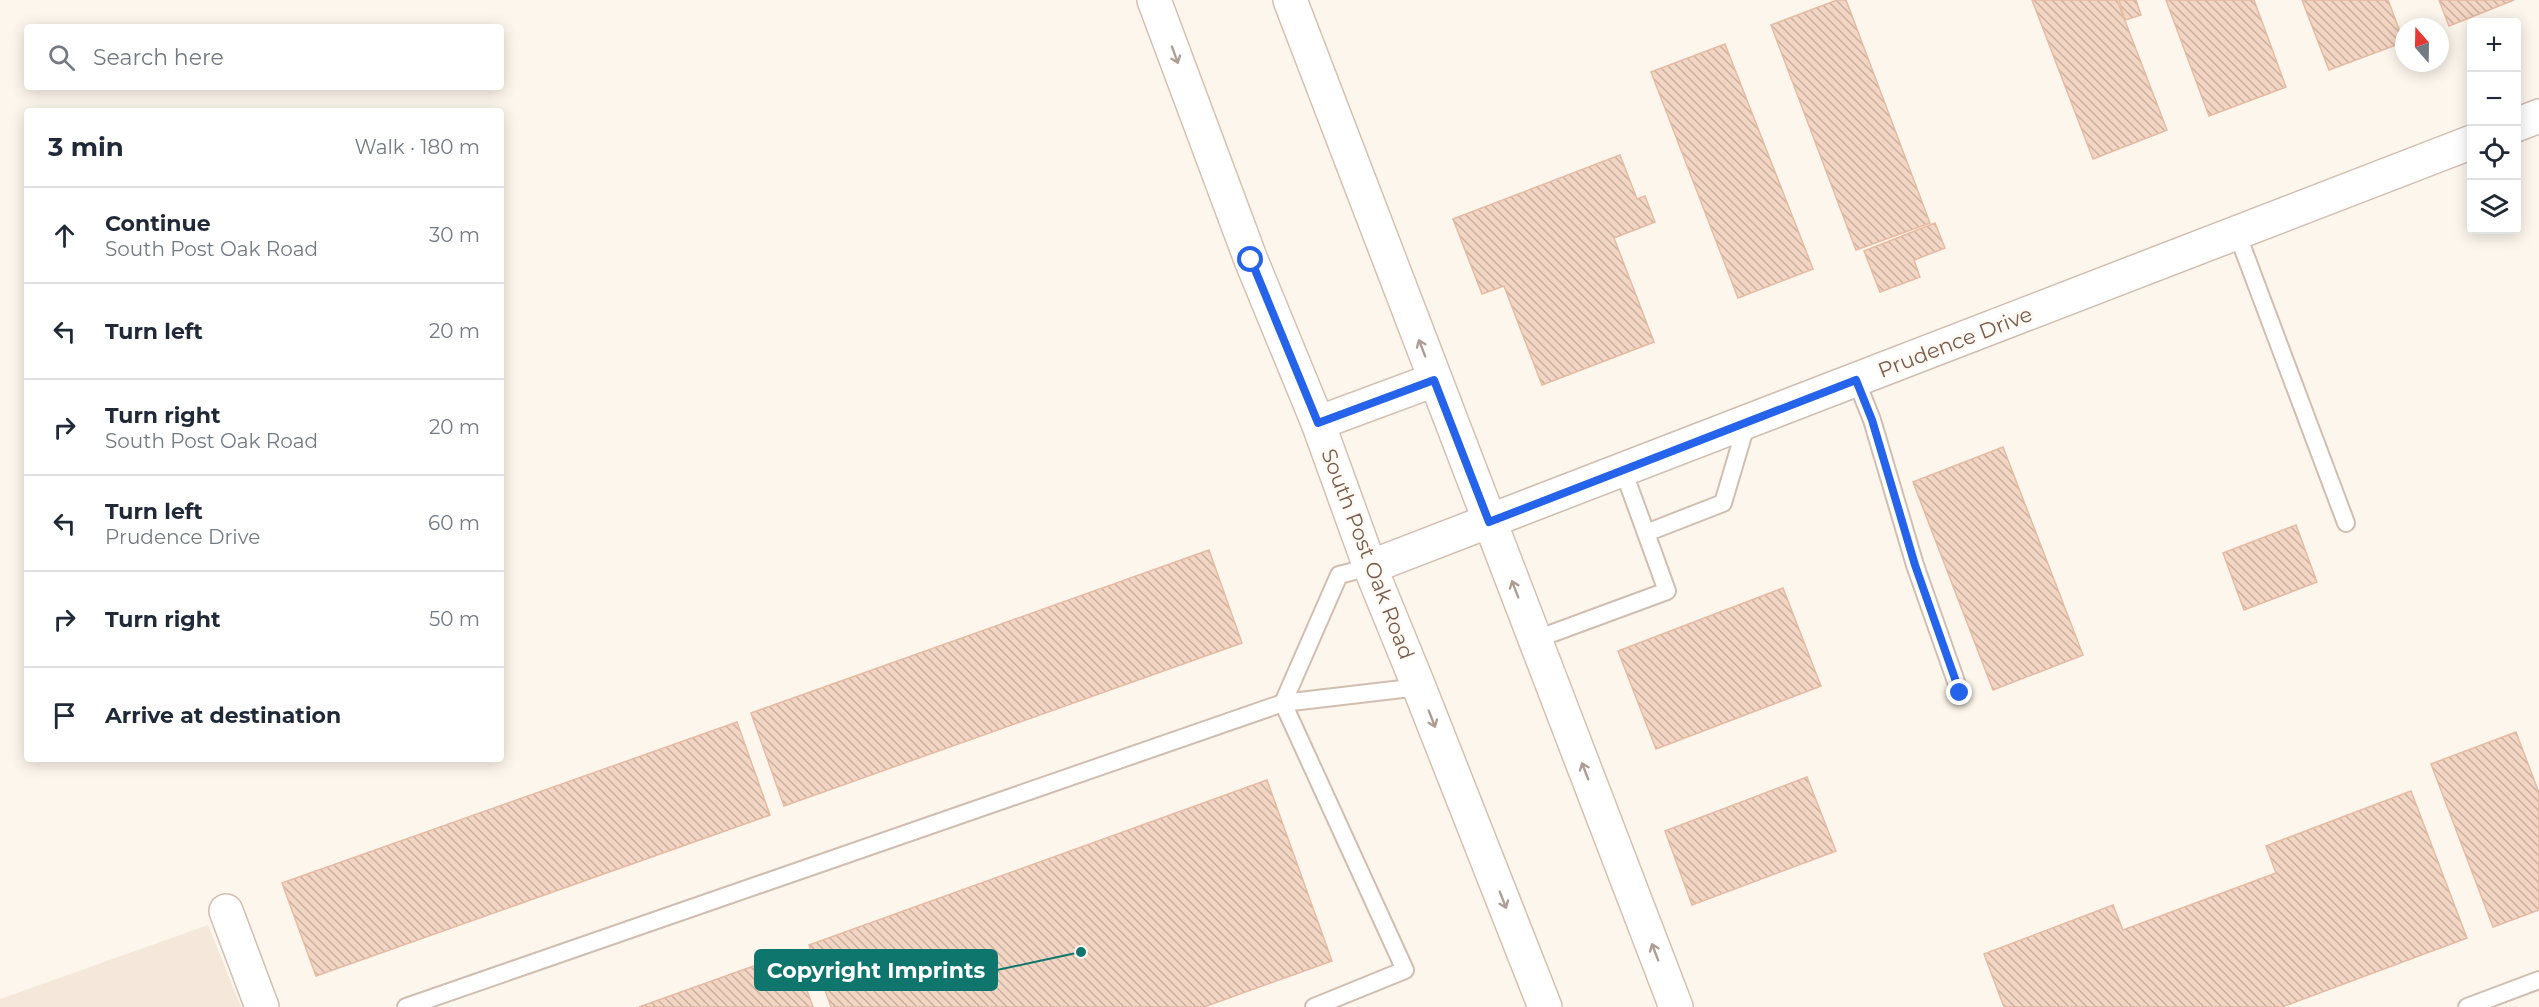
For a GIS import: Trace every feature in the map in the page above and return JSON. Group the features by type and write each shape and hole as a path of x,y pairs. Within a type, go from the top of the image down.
{"main road":[{"name":"South Post Oak Road","path":"1154,0 1251,260 1318,423 1370,567 1545,1007"},
{"path":"1290,0 1676,1007"},
{"path":"2521,123 2539,116"},
{"name":"Prudence Drive","path":"1370,567 2467,144"},
{"path":"1318,423 1434,380"},
{"path":"226,911 262,1007"}],"lane":[{"path":"2237,232 2346,523"},
{"path":"1856,380 1872,420 1915,565 1960,693"},
{"path":"1646,533 1723,503 1747,422"},
{"path":"1534,639 1667,591 1623,470"},
{"path":"1314,1007 1405,970 1282,703 1339,575 1370,567"},
{"path":"406,1007 1282,703 1419,687"},
{"path":"2467,1007 2539,980"}],"shaded area":[{"path":"208,925 241,1007 0,1007 0,999"}],"building":[{"path":"1837,0 1846,0 1930,223 1856,250 1771,25"},
{"path":"2032,0 2117,0 2167,130 2093,159"},
{"path":"2119,0 2136,0 2141,15 2125,20"},
{"path":"2166,0 2254,0 2286,87 2209,116"},
{"path":"2302,0 2388,0 2395,18 2395,45 2329,70"},
{"path":"2439,0 2514,0 2449,26 2449,18 2446,18"},
{"path":"1725,44 1813,269 1738,298 1651,72"},
{"path":"1620,155 1637,199 1645,196 1655,222 1614,238 1654,342 1542,385 1504,286 1482,294 1453,219"},
{"path":"1935,223 1945,248 1914,260 1920,277 1880,292 1864,251"},
{"path":"2003,447 2083,655 1993,690 1913,482"},
{"path":"2296,525 2317,582 2244,610 2223,553"},
{"path":"1209,550 1242,643 784,806 751,713"},
{"path":"1783,588 1821,686 1656,749 1618,651"},
{"path":"737,722 770,815 316,976 282,883"},
{"path":"2516,732 2539,793 2539,910 2493,927 2431,764"},
{"path":"1807,777 1836,851 1692,905 1665,831"},
{"path":"1267,780 1332,961 1204,1007 831,1007 809,945"},
{"path":"2411,791 2467,938 2282,1007 2004,1007 1984,954 2113,905 2123,930 2276,873 2266,846"},
{"path":"793,952 813,1007 639,1007"}],"place":[{"name":"Copyright Imprints","path":"1081,952"}],"route":[{"path":"1251,260 1318,423 1434,380 1489,522 1856,380 1872,420 1915,565 1960,693"}]}
